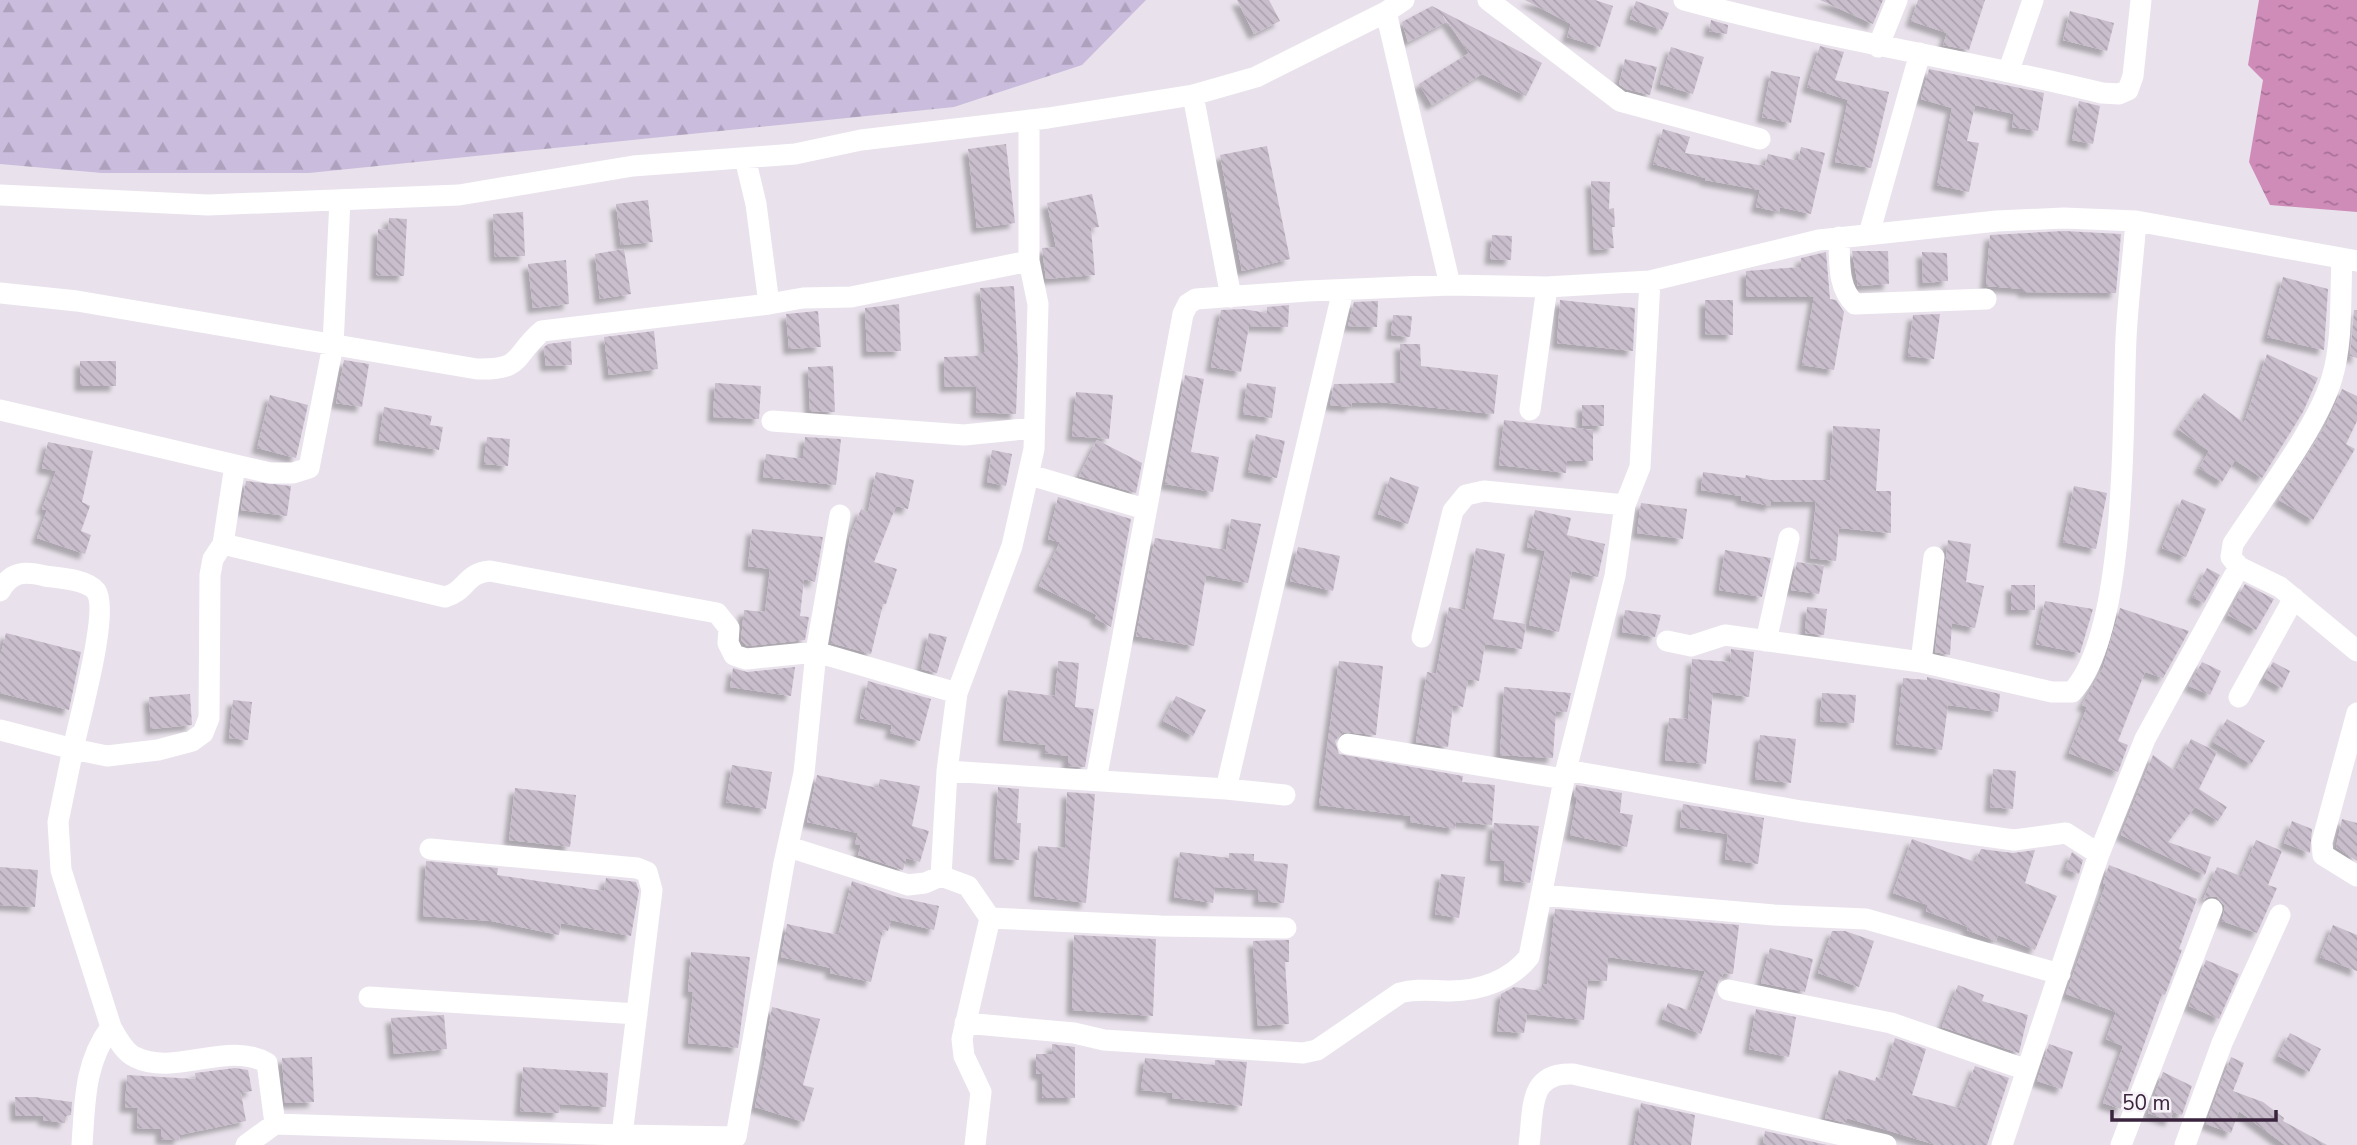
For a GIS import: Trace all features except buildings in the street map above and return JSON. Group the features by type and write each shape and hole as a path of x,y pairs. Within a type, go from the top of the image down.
{"street":[{"path":"0,195 208,205 458,195 633,166 796,154 860,140 1029,120 1193,95 1255,77 1386,12 1404,0"},
{"path":"1488,0 1620,101 1760,139"},
{"path":"1878,47 1897,0"},
{"path":"2009,70 2033,0"},
{"path":"1691,1 1878,47 2009,70 2102,93 2119,94 2128,90 2133,76 2141,0"},
{"path":"1386,12 1450,285"},
{"path":"1869,234 1920,53"},
{"path":"1193,95 1231,297"},
{"path":"940,876 947,771 957,693 1012,546 1030,475 1038,304 1029,261 1029,120"},
{"path":"745,158 756,204 769,304"},
{"path":"0,410 270,473 293,473 309,468 333,345 340,200"},
{"path":"1096,780 1183,314 1188,304 1196,299 1450,285 1547,287 1650,281 1839,237 2010,220 2064,218 2136,221 2350,260 2333,376 2322,404 2233,544 2231,557 2239,567 2280,587 2357,651"},
{"path":"1667,641 1691,646 1725,635 1921,662 2052,692 2072,692 2084,679 2104,617 2116,556 2126,335 2136,221"},
{"path":"1839,237 1841,281 1846,295 1855,304 1986,299"},
{"path":"0,293 78,301 477,369 498,369 516,362 529,342 542,331 803,298 851,297 1029,261"},
{"path":"965,1023 1074,1032 1104,1040 1303,1053 1317,1050 1400,993 1411,989 1464,990 1508,978 1529,957 1565,774 1615,576 1625,505 1640,467 1650,281"},
{"path":"1530,410 1547,287"},
{"path":"1226,789 1343,290"},
{"path":"772,421 964,435 1034,428"},
{"path":"0,730 107,755 134,754 192,741 203,733 209,718 210,575 213,559 223,544 235,465"},
{"path":"1030,475 1145,509"},
{"path":"1422,637 1453,511 1466,495 1483,491 1625,505"},
{"path":"246,1145 275,1124 359,1137 735,1141 803,773 816,652 840,515"},
{"path":"1766,641 1789,538"},
{"path":"223,544 445,597 454,595 470,577 490,571 717,613 729,628 728,643 734,655 746,659 816,652 957,693"},
{"path":"1921,662 1934,557"},
{"path":"2002,1145 2099,854 2145,739 2239,567"},
{"path":"0,591 6,580 15,574 30,572 90,585 97,592 101,621 58,822 61,870 111,1027 134,1057 154,1063 248,1056 267,1063 275,1124"},
{"path":"2239,697 2294,598"},
{"path":"2357,713 2322,842 2323,855 2357,876"},
{"path":"1348,744 2014,840 2066,833 2099,854"},
{"path":"947,771 1285,795"},
{"path":"789,847 908,885 925,883 940,876 968,886 978,896 990,918 965,1023 964,1056 981,1092 975,1145"},
{"path":"430,849 637,868 647,872 652,890 621,1140"},
{"path":"1541,895 1774,915 1866,919 2060,974"},
{"path":"2121,1145 2213,909"},
{"path":"2185,1145 2222,1043 2280,915"},
{"path":"990,918 1161,926 1286,928"},
{"path":"1728,990 1891,1023 2027,1070"},
{"path":"369,997 636,1014"},
{"path":"82,1145 89,1069 99,1042 111,1027"},
{"path":"1529,1145 1536,1090 1544,1078 1556,1073 1573,1074 1886,1145"}],"green space":[{"path":"0,0 1146,0 1082,65 954,107 309,173 102,173 0,164"}],"water":[{"path":"2259,0 2357,0 2357,212 2270,205 2249,162 2263,80 2248,65"}]}
